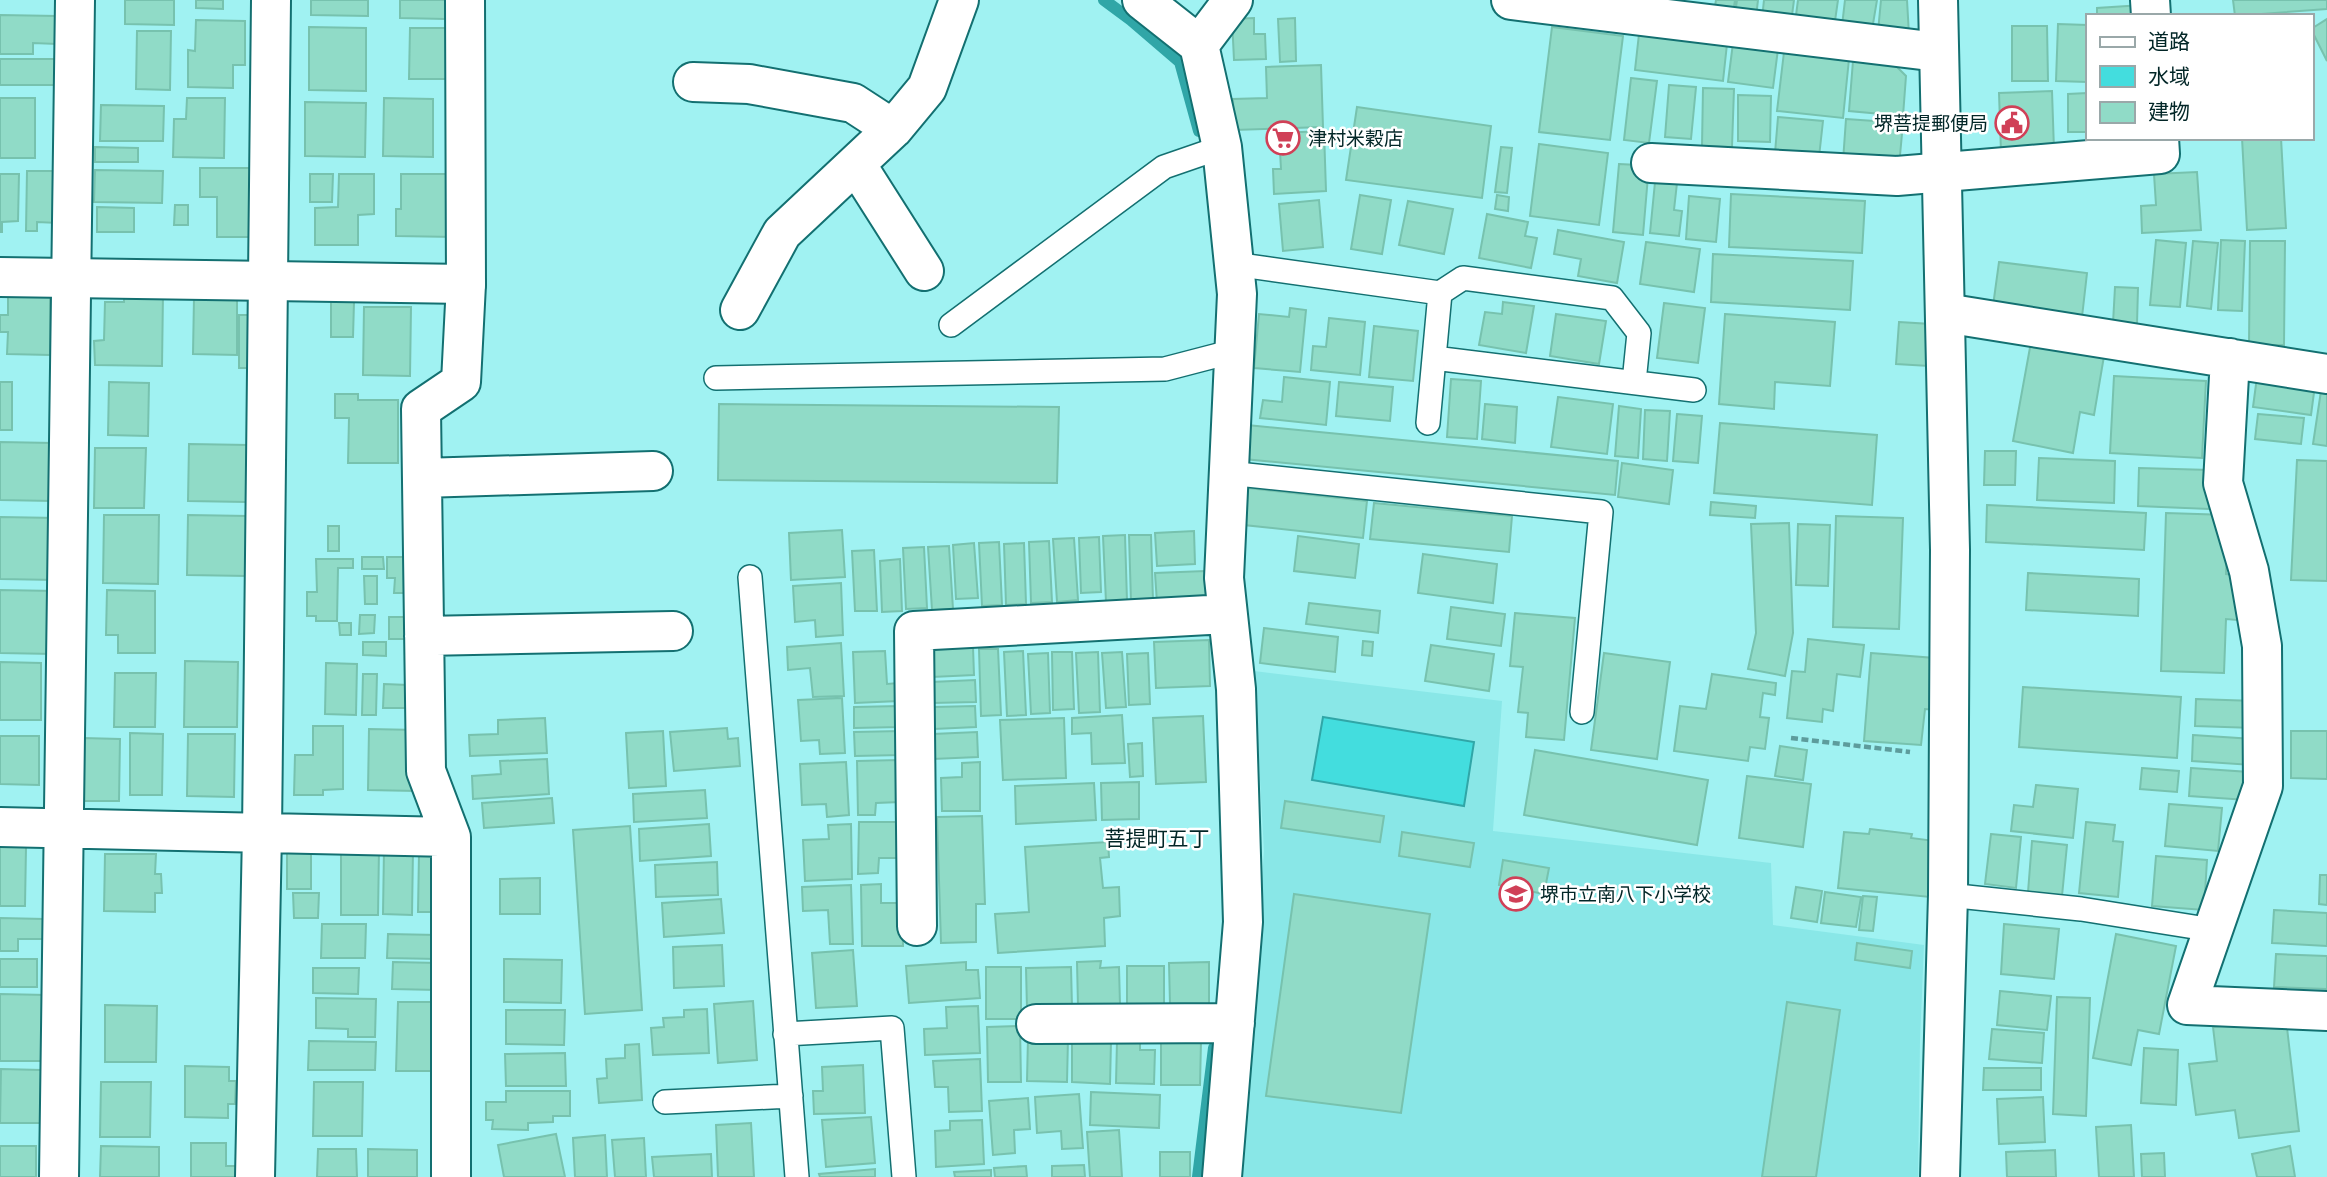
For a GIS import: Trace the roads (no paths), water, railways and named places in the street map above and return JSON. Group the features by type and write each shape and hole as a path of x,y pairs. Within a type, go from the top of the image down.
{"street":[{"path":"59,1177 75,0"},
{"path":"255,1177 262,833 271,0"},
{"path":"451,1177 451,837 426,771 421,409 461,382 466,284 465,0"},
{"path":"740,310 782,233 894,129 927,88 960,0"},
{"path":"1142,0 1199,45 1222,147 1237,294 1224,578 1236,689 1242,922 1222,1177"},
{"path":"1199,45 1233,0"},
{"path":"1511,0 1937,52"},
{"path":"1938,0 1937,52 1950,550 1948,895 1940,1177"},
{"path":"692,82 749,84 853,103 894,129"},
{"path":"1651,163 1898,176 2160,154 2159,140"},
{"path":"856,164 924,271"},
{"path":"0,277 466,284"},
{"path":"1945,313 2327,374"},
{"path":"2230,358 2223,483 2249,571 2262,646 2263,786 2187,1005 2327,1011"},
{"path":"422,478 653,471"},
{"path":"917,926 914,631 1227,614"},
{"path":"424,636 673,631"},
{"path":"0,827 451,837"},
{"path":"1036,1024 1235,1023"}],"lane":[{"path":"951,325 1164,167 1222,147"},
{"path":"1234,264 1440,293 1462,278 1612,298 1639,333 1634,382"},
{"path":"1428,423 1440,293"},
{"path":"716,378 1166,369 1234,351"},
{"path":"1434,358 1694,390"},
{"path":"1228,473 1601,512 1582,712"},
{"path":"750,576 797,1177"},
{"path":"1948,895 2081,909 2213,930"},
{"path":"785,1034 892,1028 904,1177"},
{"path":"665,1102 790,1096"}],"water":[{"path":"1323,717 1474,742 1464,806 1312,780"}],"waterway":[{"path":"1104,0 1180,62 1199,131"},
{"path":"1198,1177 1214,1048"}],"place":[{"name":"堺菩提郵便局","path":"2012,123"},
{"name":"津村米穀店","path":"1283,138"},
{"name":"堺市立南八下小学校","path":"1516,894"}],"district":[{"name":"菩提町五丁","path":"1157,839"}]}
